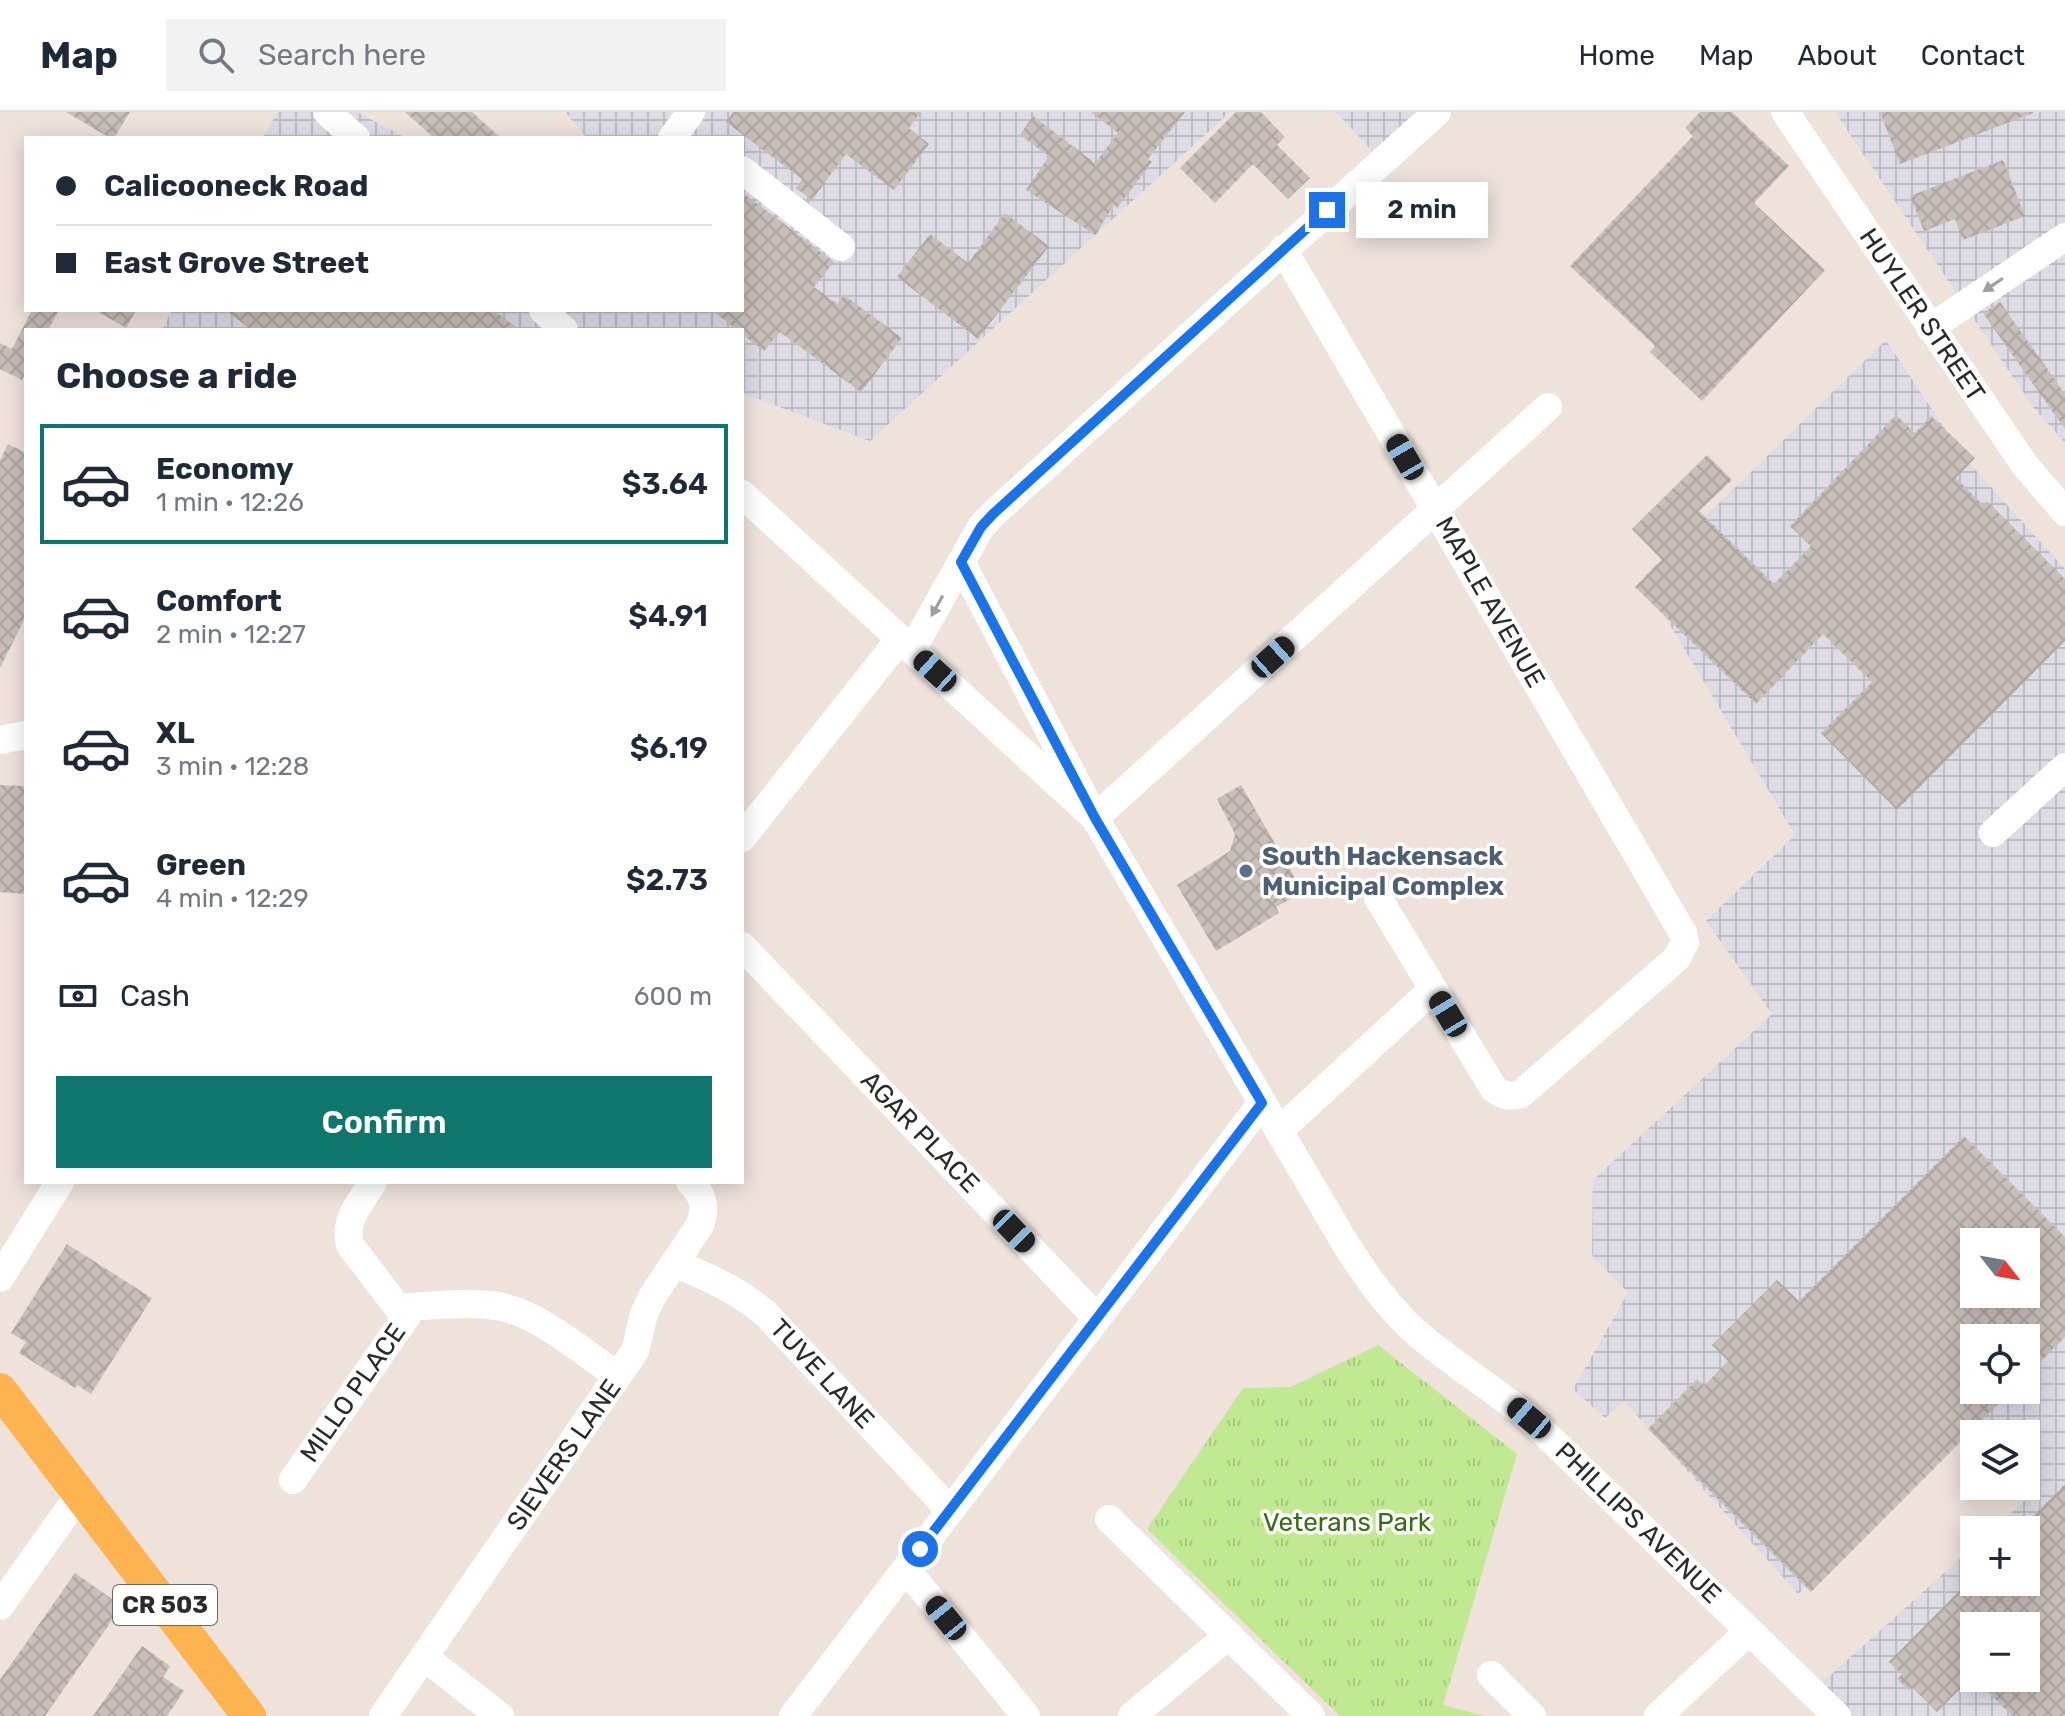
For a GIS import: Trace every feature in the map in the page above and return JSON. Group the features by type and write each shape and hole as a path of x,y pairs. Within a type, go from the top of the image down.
{"main road":[{"name":"CR 503","path":"0,1390 249,1716"}],"street":[{"path":"327,112 354,136"},
{"path":"744,836 906,645 981,527 993,514 1437,112"},
{"name":"HUYLER STREET","path":"1785,112 2024,464 2065,512"},
{"path":"744,172 841,247"},
{"path":"1930,328 2061,240"},
{"name":"MAPLE AVENUE","path":"1283,249 1683,933 1685,942 1677,958 1521,1094 1512,1097 1502,1095 1493,1087 1433,989"},
{"path":"546,312 562,328"},
{"path":"1095,818 1548,407"},
{"name":"PHILLIPS AVENUE","path":"744,496 1095,818"},
{"name":"PHILLIPS AVENUE","path":"961,562 1095,818 1351,1253 1391,1308 1428,1342 1496,1390 1529,1418 1837,1716"},
{"path":"0,740 24,735"},
{"path":"1993,833 2065,767"},
{"path":"1279,1131 1433,989 1378,898"},
{"name":"AGAR PLACE","path":"744,948 1097,1318"},
{"path":"793,1716 1262,1103"},
{"path":"0,1278 59,1184"},
{"path":"372,1184 348,1224 347,1235 350,1245 398,1308 490,1305 513,1309 618,1376"},
{"name":"SIEVERS LANE","path":"383,1716 635,1351 644,1314 653,1295 700,1225 704,1212 703,1200 692,1184"},
{"name":"TUVE LANE","path":"674,1263 721,1282 766,1314 950,1510"},
{"name":"MILLO PLACE","path":"293,1480 413,1307"},
{"path":"0,1606 80,1494"},
{"path":"1109,1519 1311,1716"},
{"path":"906,1569 1026,1716"},
{"path":"1658,1716 1749,1631"},
{"path":"1132,1716 1229,1635"},
{"path":"424,1657 500,1716"},
{"path":"1491,1675 1532,1716"}],"shaded area":[{"path":"277,112 357,112 402,136 264,136"},
{"path":"565,112 1230,112 870,441 744,394 744,328 163,328 171,312 744,312 744,136 585,136"},
{"path":"1336,112 1445,112 1387,167"},
{"path":"1835,112 2065,112 2065,443 2033,407"},
{"path":"1886,340 1963,456 2065,569 2065,1716 1842,1716 1815,1689 1960,1559 1960,1596 2040,1596 2040,1516 2008,1516 2025,1500 2040,1500 2040,1420 1960,1420 1960,1438 1798,1594 1624,1401 1605,1418 1573,1389 1628,1293 1592,1255 1593,1180 1772,1014 1706,921 1795,835 1642,578"}],"green space":[{"name":"Veterans Park","path":"1378,1345 1517,1454 1443,1705 1485,1716 1340,1716 1147,1529 1243,1388 1291,1387"}],"building":[{"path":"66,112 130,112 115,136 107,136"},
{"path":"405,112 472,112 499,136 432,136"},
{"path":"733,112 921,112 909,128 929,144 894,190 846,154 812,200 796,188 802,179 726,122"},
{"path":"1091,112 1185,112 1148,159 1152,162 1117,208 1114,205 1095,235 1026,190 1049,156 1020,135 1033,116 1095,163 1118,133"},
{"path":"1236,112 1261,112 1285,137 1277,145 1310,178 1288,199 1253,164 1215,203 1180,168"},
{"path":"1700,112 1732,112 1789,166 1754,203 1825,270 1702,401 1650,352 1655,346 1570,266 1693,136 1685,128"},
{"path":"1880,112 2033,112 2033,113 1900,164"},
{"path":"2003,160 2025,216 1963,240 1955,219 1924,231 1910,196"},
{"path":"744,194 834,262 814,287 837,304 844,295 902,338 861,392 780,332 764,351 744,336 744,328 734,328 714,312 744,312"},
{"path":"1005,213 1049,246 978,339 897,277 930,234 968,263"},
{"path":"2000,302 2065,394 2065,429 1983,313"},
{"path":"31,312 58,312 49,328 24,328 22,380 0,369 0,343 12,349"},
{"path":"98,312 135,312 126,328"},
{"path":"228,312 496,312 517,328 249,328"},
{"path":"1896,415 1915,433 1931,416 1975,458 1956,478 1983,505 1987,501 2065,579 2065,641 1897,810 1821,733 1872,682 1823,634 1756,704 1635,587 1662,560 1632,529 1707,455 1732,480 1699,511 1774,584 1811,546 1790,526"},
{"path":"8,444 24,452 24,620 0,668 0,460"},
{"path":"0,785 24,786 24,894 0,892"},
{"name":"South Hackensack Municipal Complex","path":"1241,785 1303,892 1276,907 1279,913 1216,951 1177,885 1230,851 1235,834 1217,799"},
{"path":"1964,1136 2065,1237 2065,1337 2040,1362 2040,1324 1960,1324 1960,1404 1998,1404 1982,1420 1960,1420 1960,1442 1811,1592 1648,1429 1697,1379 1704,1386 1728,1361 1712,1345 1777,1280 1799,1301"},
{"path":"67,1244 152,1298 91,1394 77,1385 75,1388 19,1353 26,1342 11,1333"},
{"path":"2065,1484 2065,1716 2012,1716 1988,1692 2040,1692 2040,1612 1960,1612 1960,1689 1937,1712 1912,1687 1909,1690 1897,1679 1902,1674 1889,1662 1960,1590 1960,1596 2040,1596 2040,1516 2033,1516"},
{"path":"75,1573 122,1606 45,1716 0,1716 0,1680"},
{"path":"142,1646 170,1666 163,1677 184,1691 167,1716 93,1716"}],"place":[{"name":"South Hackensack Municipal Complex","path":"1246,871"}],"route":[{"path":"920,1549 1262,1103 1095,818 961,562 981,527 993,514 1327,210"}]}
